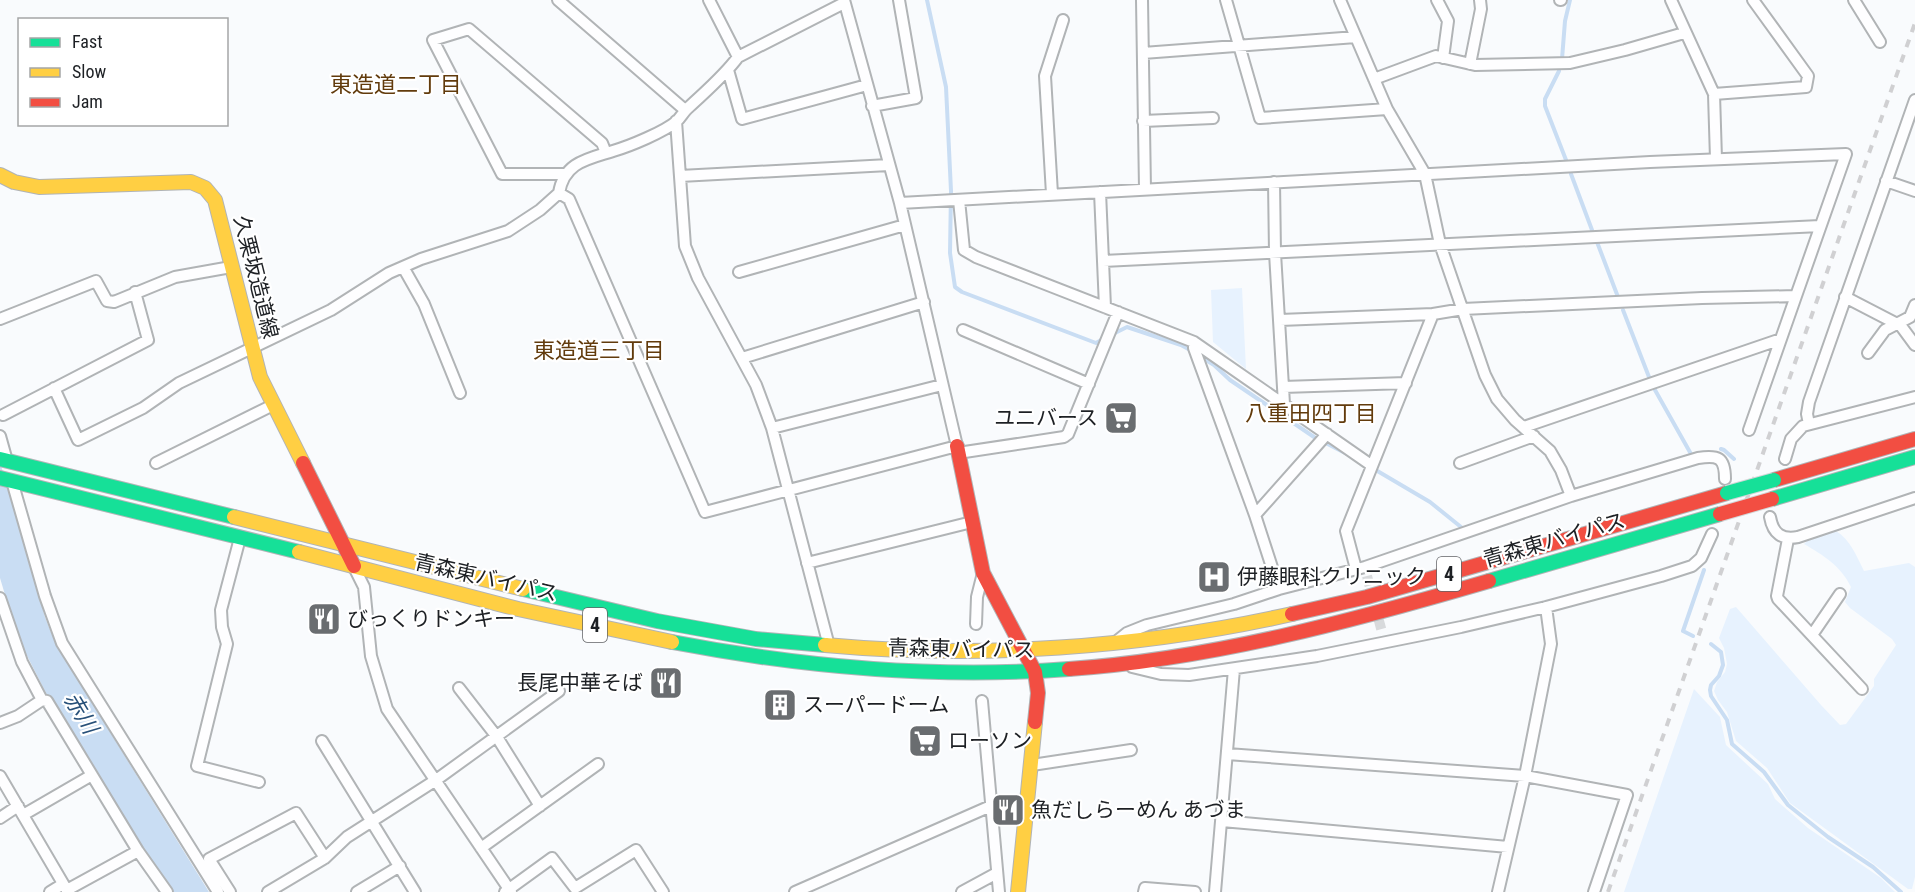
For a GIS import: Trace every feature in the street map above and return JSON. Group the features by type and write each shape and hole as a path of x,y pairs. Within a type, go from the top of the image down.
{"main road":[{"name":"久栗坂造道線","path":"0,175 14,182 39,187 190,182 203,185 211,191 260,377 354,566"},
{"name":"青森東バイパス","path":"3,460 657,621 756,639 830,646 984,651 1112,644 1239,626 1367,597 1915,439"},
{"path":"958,449 984,573 1035,672 1038,693 1018,892"},
{"name":"青森東バイパス","path":"6,479 383,575 573,621 668,641 842,666 929,672 1035,672 1123,665 1245,644 1370,615 1915,457"}],"street":[{"path":"558,0 686,110"},
{"path":"709,0 738,57"},
{"path":"872,106 916,99 899,0"},
{"path":"1142,0 1145,189"},
{"path":"1226,0 1260,118 1387,109"},
{"path":"1340,0 1387,109 1425,174 1440,244 1485,375 1497,399 1515,420 1551,451 1571,496"},
{"path":"1437,0 1448,21 1443,58"},
{"path":"1470,64 1481,9 1480,0"},
{"path":"1671,0 1684,33 1714,94 1716,159"},
{"path":"1714,94 1806,87 1808,76 1753,0"},
{"path":"1854,0 1880,42"},
{"path":"54,388 78,440 143,408 179,383 331,310 381,278 403,267 508,231 540,210 559,193 561,182 571,168 586,158 642,140 676,121 728,70 738,57 844,1 900,203 958,449"},
{"path":"1052,194 1045,76 1063,20"},
{"path":"566,174 502,174 433,40 469,29 602,143 606,153"},
{"path":"1374,79 1436,56 1470,64 1570,63 1684,33"},
{"path":"1143,53 1356,37"},
{"path":"728,70 742,119 867,85"},
{"path":"1809,424 1807,414 1809,402 1886,181 1912,117 1915,100"},
{"path":"1143,121 1213,118"},
{"path":"676,121 685,246 698,278 756,385 772,428 830,646"},
{"path":"900,203 1425,174 1846,154 1749,430"},
{"path":"680,176 889,165"},
{"path":"1886,181 1915,191"},
{"path":"1274,182 1275,253 1284,404"},
{"path":"1100,192 1105,307"},
{"path":"559,193 569,198 705,512 788,489 958,449 1064,437 1068,434 1118,312"},
{"path":"959,200 964,250 976,257 1194,342 1371,465"},
{"path":"739,272 905,225"},
{"path":"1103,261 1820,226"},
{"path":"0,320 96,281 107,301 114,302 175,277 231,267"},
{"path":"403,267 424,304 460,393"},
{"path":"1,413 148,340 135,292"},
{"path":"1280,320 1433,314 1463,309 1796,296"},
{"path":"1845,297 1901,326 1915,345"},
{"path":"742,358 924,302"},
{"path":"1868,352 1885,330 1910,317 1915,305"},
{"path":"1363,571 1346,531 1433,314"},
{"path":"963,330 1089,384"},
{"path":"1524,427 1781,339"},
{"path":"1194,342 1194,348 1255,514 1279,589"},
{"path":"1283,387 1406,383"},
{"path":"772,428 942,384"},
{"path":"1785,459 1791,439 1796,432 1809,424 1915,397"},
{"path":"156,463 273,405"},
{"path":"1255,514 1327,434"},
{"path":"0,436 3,460"},
{"path":"1460,463 1534,436"},
{"path":"1112,644 1127,633 1147,625 1234,604 1279,589 1363,571 1571,496 1698,458 1712,456 1719,459 1725,467 1725,479"},
{"path":"6,479 62,643 218,892"},
{"path":"1770,517 1777,533 1788,539 1915,498"},
{"path":"807,563 972,522"},
{"path":"1123,665 1175,676 1317,656 1383,637 1461,627 1546,607 1692,566 1701,558 1712,534"},
{"path":"240,538 221,610 222,627 227,644 197,766 259,782"},
{"path":"1788,539 1777,596 1862,689"},
{"path":"354,566 364,586 371,656 387,709 508,891 552,858 576,890 636,850 663,892"},
{"path":"976,624 977,597 984,573"},
{"path":"1812,635 1839,594"},
{"path":"0,598 22,662 42,700 47,701 138,851 167,892"},
{"path":"1498,892 1525,777 1551,644 1546,607"},
{"path":"1215,892 1234,669"},
{"path":"459,688 497,737 540,806"},
{"path":"267,892 325,858 347,837 435,780 559,692"},
{"path":"0,723 18,716 42,700"},
{"path":"982,701 999,892"},
{"path":"322,741 415,892"},
{"path":"1032,765 1131,750"},
{"path":"1227,754 1525,777 1627,795 1594,892"},
{"path":"481,848 598,764"},
{"path":"0,818 20,811 92,774"},
{"path":"0,777 66,889"},
{"path":"795,892 993,805"},
{"path":"230,892 208,859 296,813 325,858"},
{"path":"1222,821 1508,848"},
{"path":"50,892 66,889 138,851"},
{"path":"357,892 400,866"},
{"path":"962,892 997,873"},
{"path":"1144,892 1144,888 1195,892"}],"shaded area":[{"path":"1242,288 1246,369 1213,342 1211,290"},
{"path":"1836,531 1849,543 1864,571 1909,563 1915,567 1915,877 1912,889 1908,889 1790,803 1767,768 1736,741 1727,712 1714,691 1727,664 1724,648 1719,638 1730,609 1736,607 1821,705 1840,725 1846,724 1874,686 1874,679 1896,645 1892,639 1850,608 1845,602 1851,587 1842,573 1818,552 1804,544 1808,540"},
{"path":"1694,689 1720,717 1726,745 1768,784 1775,799 1808,828 1881,878 1895,892 1624,892"}],"water":[{"name":"赤川","path":"0,462 45,617 56,645 209,892 173,892 140,845 47,695 18,638 0,578"}],"waterway":[{"path":"927,0 946,87 951,191 950,253 955,287 962,292 1096,343 1103,339"},
{"path":"1562,59 1565,21 1570,0"},
{"path":"1559,71 1545,99 1545,106 1566,160"},
{"path":"1571,174 1592,230"},
{"path":"1597,242 1618,297"},
{"path":"1623,310 1649,377"},
{"path":"1113,334 1127,327 1181,345 1192,351"},
{"path":"1201,357 1214,365 1230,380 1314,437 1349,455"},
{"path":"1655,390 1691,454"},
{"path":"1721,449 1734,459"},
{"path":"1374,469 1430,502 1461,527"},
{"path":"1693,636 1683,631 1704,570"},
{"path":"1711,644 1721,652 1723,665 1719,676 1711,685 1711,696 1727,720 1732,744 1764,772 1788,805 1828,837 1873,867 1901,892"}],"tunnel":[{"path":"1367,576 1382,632"}],"railway":[{"path":"1608,892 1915,23"}],"traffic: fast":[{"path":"1772,499 1915,457"},
{"path":"0,459 234,517"},
{"path":"0,478 299,552"},
{"path":"1727,493 1774,480"},
{"path":"1489,581 1720,514"},
{"path":"523,589 657,621 756,639 825,645"},
{"path":"672,642 770,658 870,669 970,673 1069,669"}],"traffic: slow":[{"path":"0,175 14,182 39,187 191,182 205,188 215,200 260,377 303,463"},
{"path":"234,517 523,589"},
{"path":"299,552 518,609 672,642"},
{"path":"825,645 942,651 1060,648 1177,635 1292,614"},
{"path":"1018,892 1035,722"}],"traffic: jam":[{"path":"1774,480 1915,439"},
{"path":"957,446 983,573 1035,672 1038,693 1035,722"},
{"path":"303,463 354,566"},
{"path":"1292,614 1367,597 1727,493"},
{"path":"1720,514 1772,499"},
{"path":"1069,669 1176,657 1229,647 1334,624 1489,581"}],"place":[{"name":"ユニバース","path":"1121,418"},
{"name":"伊藤眼科クリニック","path":"1214,577"},
{"name":"びっくりドンキー","path":"324,619"},
{"name":"長尾中華そば","path":"666,683"},
{"name":"スーパードーム","path":"780,705"},
{"name":"ローソン","path":"925,741"},
{"name":"魚だしらーめん あづま","path":"1008,810"}],"district":[{"name":"東造道二丁目","path":"396,84"},
{"name":"東造道三丁目","path":"599,350"},
{"name":"八重田四丁目","path":"1311,413"}]}
